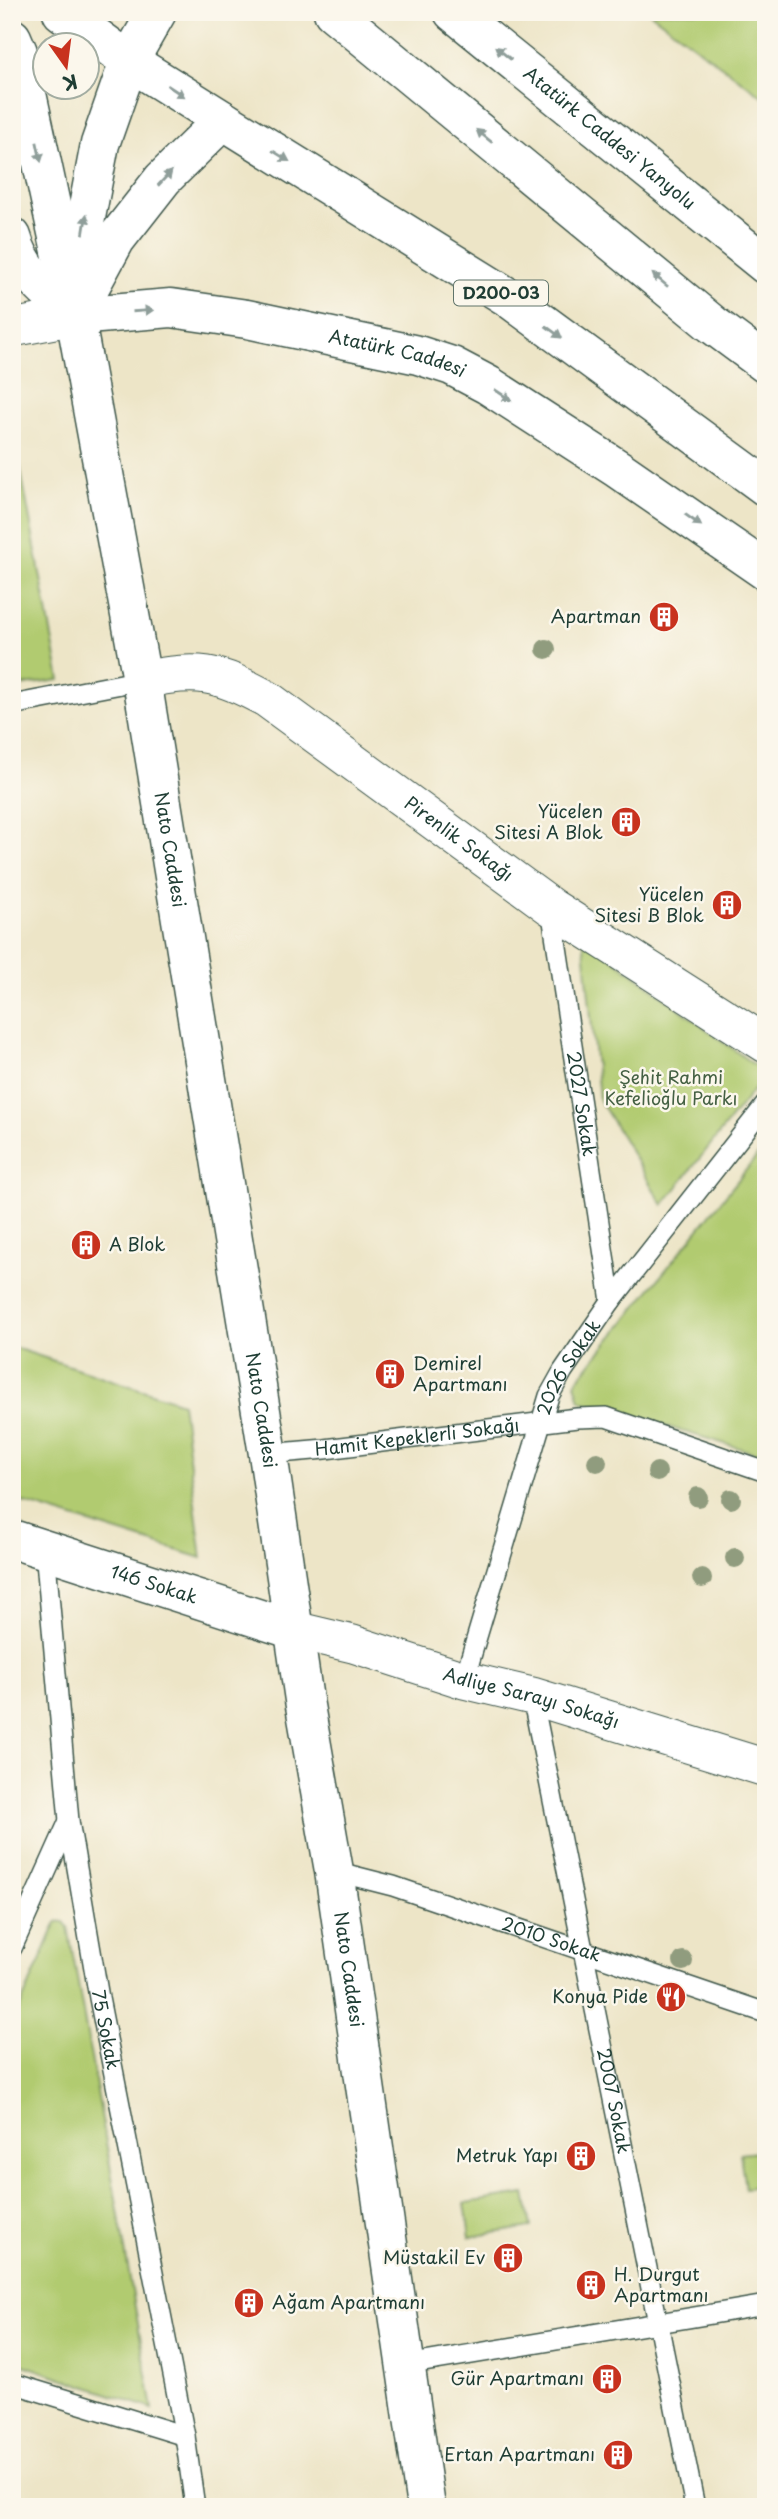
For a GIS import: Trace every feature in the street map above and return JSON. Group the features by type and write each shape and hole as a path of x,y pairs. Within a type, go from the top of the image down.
{"main road":[{"name":"D200-03","path":"62,12 129,61 506,296 766,487"},
{"path":"75,316 84,228 100,144 129,61 157,12"},
{"path":"332,12 702,315 766,364"},
{"name":"Atatürk Caddesi Yanyolu","path":"453,12 766,265"},
{"path":"12,38 18,52 75,316"},
{"path":"75,316 116,239 163,179 223,120"},
{"path":"12,237 16,251 31,275 75,316"},
{"name":"Atatürk Caddesi","path":"75,316 171,309 222,315 356,341 452,366 488,385 651,491 766,571"},
{"name":"Nato Caddesi","path":"75,316 142,680 268,1454 334,1871 426,2507"},
{"name":"146 Sokak","path":"28,1544 294,1630"}],"street":[{"path":"12,328 75,316"},
{"name":"Pirenlik Sokağı","path":"142,680 175,673 206,673 238,683 267,699 551,907 766,1044"},
{"name":"Adliye Sarayı Sokağı","path":"294,1630 353,1644 464,1680 532,1696 766,1768"}],"lane":[{"path":"12,705 142,680"},
{"name":"2027 Sokak","path":"551,907 611,1301"},
{"name":"2026 Sokak","path":"464,1680 549,1396 611,1301 766,1104"},
{"name":"Hamit Kepeklerli Sokağı","path":"268,1454 577,1418 606,1417 766,1472"},
{"name":"75 Sokak","path":"28,1544 69,1821 99,1998 185,2436 195,2507"},
{"name":"2007 Sokak","path":"532,1696 695,2507"},
{"path":"12,1948 69,1821"},
{"name":"2010 Sokak","path":"334,1871 393,1886 766,2013"},
{"path":"406,2365 766,2305"},
{"path":"13,2387 185,2436"}],"green space":[{"path":"649,12 766,12 766,99"},
{"path":"12,424 60,680 12,687"},
{"name":"Şehit Rahmi Kefelioğlu Parkı","path":"583,936 766,1074 663,1205 599,1099"},
{"path":"766,1145 766,1456 580,1401 575,1383"},
{"path":"12,1347 182,1403 202,1558 12,1499"},
{"path":"59,1921 68,1927 153,2409 12,2361 12,2025"},
{"path":"766,2151 766,2185 745,2188 740,2154"},
{"path":"525,2194 531,2227 470,2237 465,2203"}],"place":[{"name":"Apartman","path":"664,617"},
{"name":"Yücelen Sitesi A Blok","path":"626,822"},
{"name":"Yücelen Sitesi B Blok","path":"727,905"},
{"name":"A Blok","path":"86,1245"},
{"name":"Demirel Apartmanı","path":"390,1374"},
{"name":"Konya Pide","path":"671,1997"},
{"name":"Metruk Yapı","path":"581,2156"},
{"name":"Müstakil Ev","path":"508,2258"},
{"name":"H. Durgut Apartmanı","path":"591,2285"},
{"name":"Ağam Apartmanı","path":"249,2303"},
{"name":"Gür Apartmanı","path":"607,2379"},
{"name":"Ertan Apartmanı","path":"618,2455"}]}
